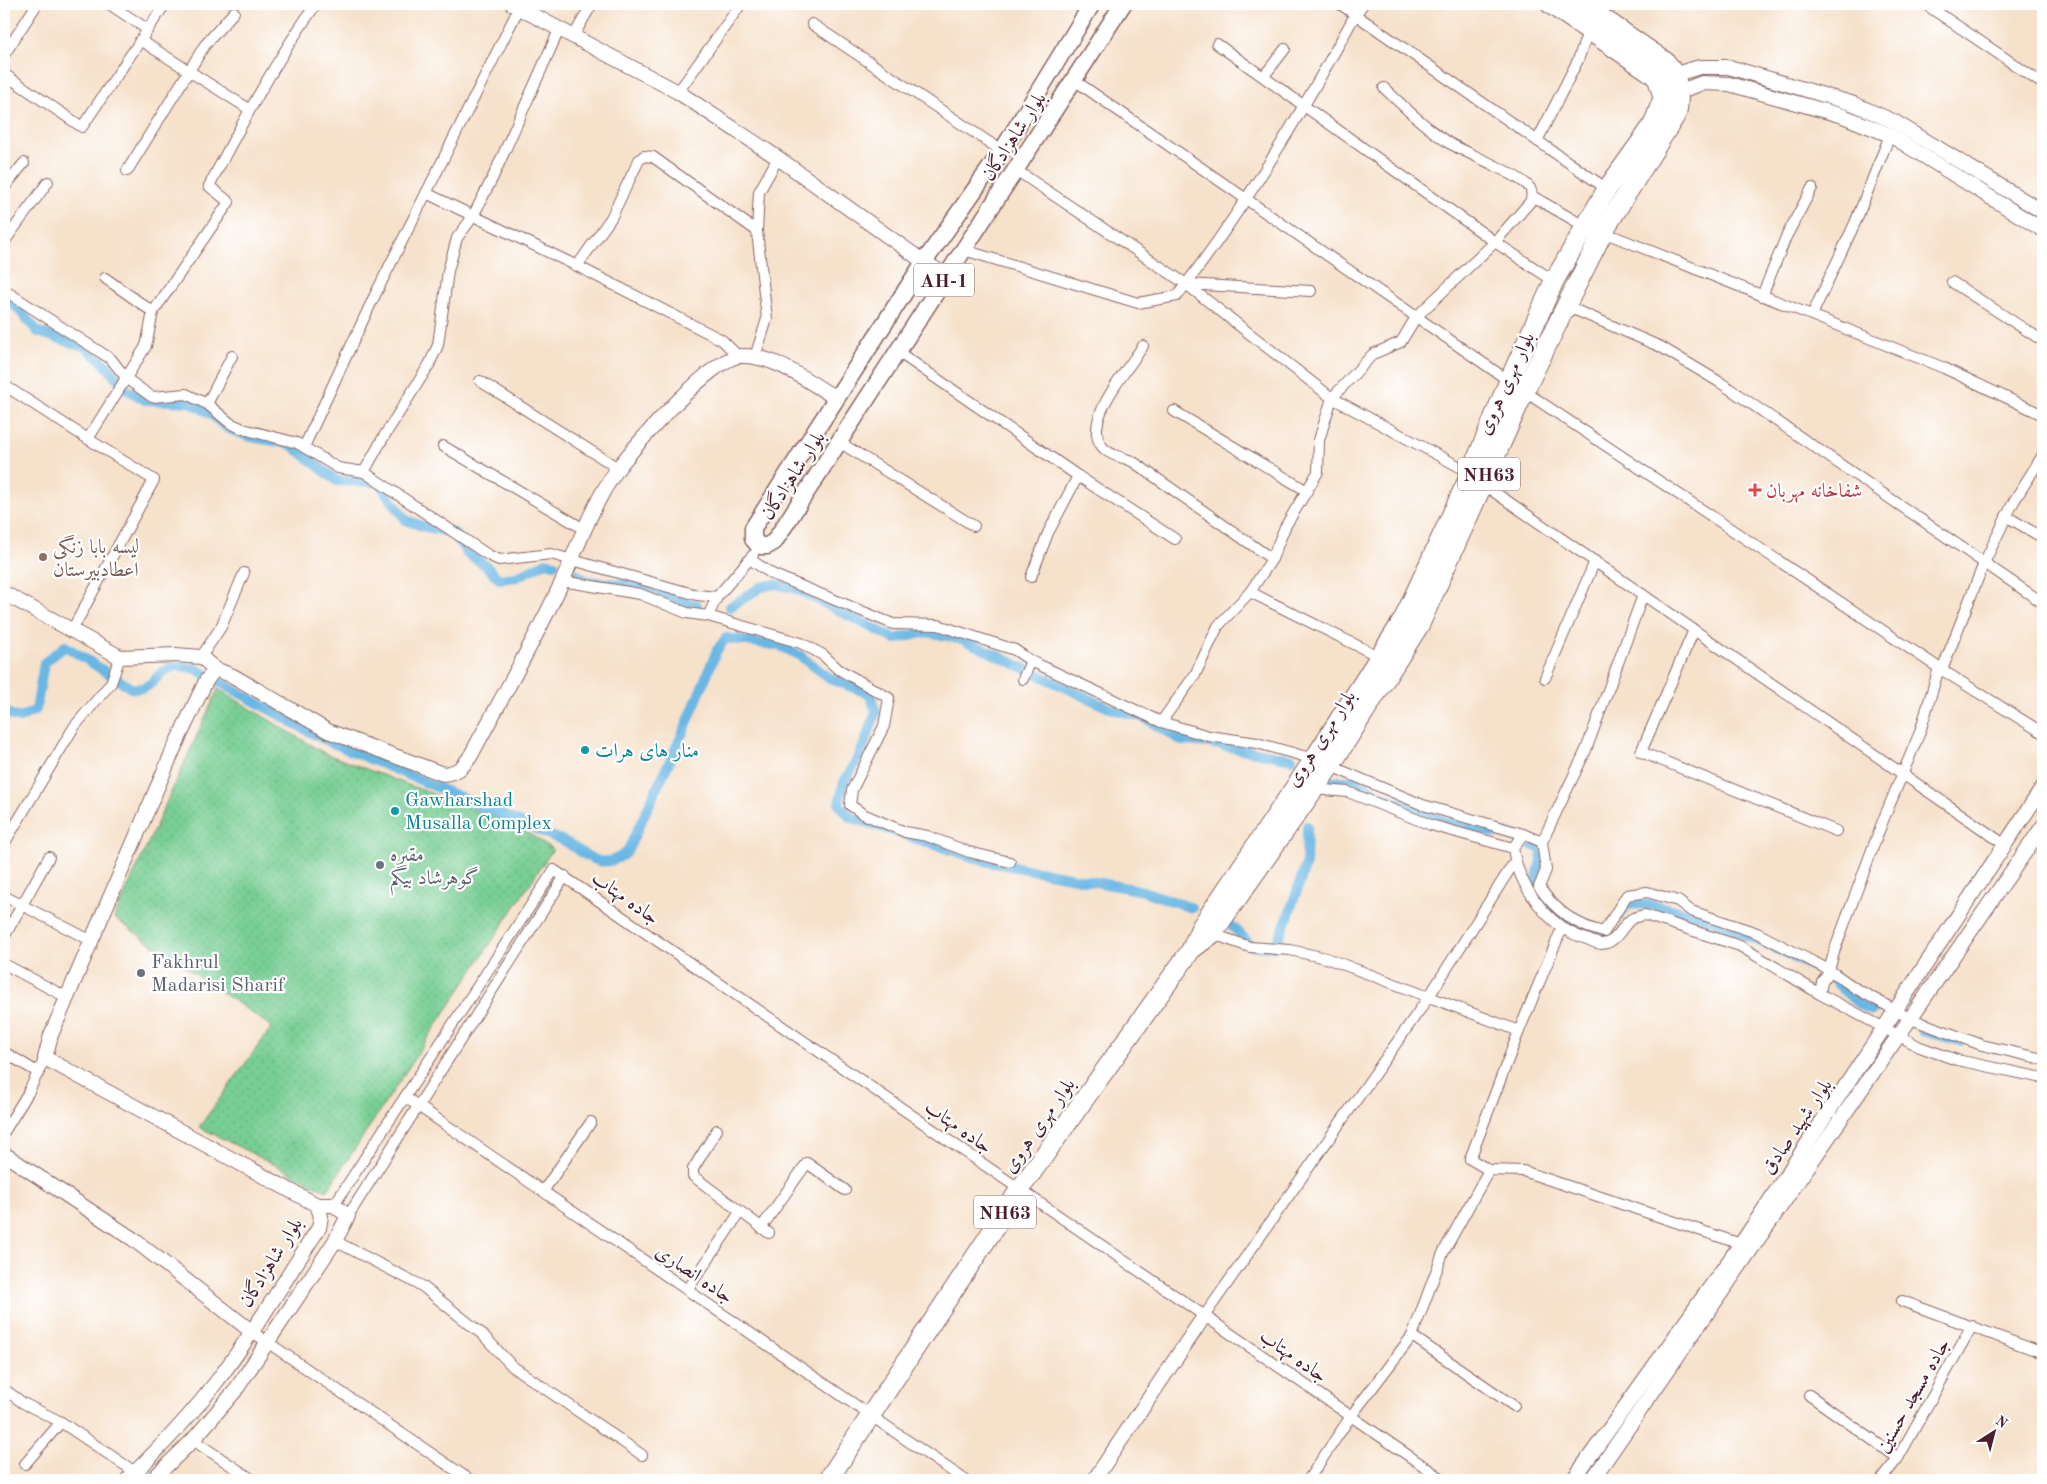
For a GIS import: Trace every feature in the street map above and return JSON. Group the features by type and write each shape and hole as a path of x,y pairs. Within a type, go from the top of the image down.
{"highway":[{"path":"1550,4 1593,13 1644,66 1669,86"},
{"name":"بلوار مهری هروی","path":"1517,385 1566,306 1595,229 1607,189 1653,124 1669,86"},
{"name":"بلوار مهری هروی","path":"1207,931 1322,762 1420,624 1517,385 1554,281 1595,229 1677,113 1669,86"},
{"name":"بلوار مهری هروی","path":"828,1480 1020,1189 1191,950 1314,789 1322,762 1380,657 1403,620 1478,479"}],"main road":[{"name":"بلوار شاهزادگان","path":"1092,4 1002,151 924,262 754,528 755,553 774,542 1123,4"},
{"path":"515,6 678,92 778,158 924,262 947,276"},
{"path":"1669,86 1700,67 1729,66 1854,104 1895,122 2043,212"},
{"path":"1669,86 1702,83 1728,84 1843,116 1890,135 2043,230"},
{"path":"4,593 71,632 117,663 176,655 202,658 215,669 233,676 328,731 443,774 455,773 462,768 470,757 562,581 584,529 618,468 688,390 715,368 738,356 755,357 777,364 836,398"},
{"path":"215,669 206,681 175,746 66,998 51,1035 45,1058 317,1205"},
{"name":"بلوار شهید صادق","path":"1573,1480 1741,1244 1885,1030 2004,844 2043,788"},
{"name":"بلوار شهید صادق","path":"1592,1480 2043,826"},
{"path":"4,1154 133,1239 251,1331"},
{"name":"بلوار شاهزادگان","path":"131,1476 179,1426 217,1381 319,1228 321,1216 317,1205 334,1205"},
{"path":"334,1205 348,1216"},
{"name":"بلوار شاهزادگان","path":"152,1480 193,1440 234,1391 335,1241 348,1216"},
{"path":"1094,1480 1205,1315"}],"street":[{"path":"4,56 37,4"},
{"path":"109,4 147,29"},
{"path":"4,74 82,127 165,4"},
{"path":"88,439 146,346 153,312 229,202 209,186 249,108 283,52 316,4"},
{"path":"573,37 592,4"},
{"path":"678,92 742,4"},
{"path":"1340,4 1607,189"},
{"path":"964,250 1138,303 1177,296 1246,198 1306,105 1355,14 1363,4"},
{"path":"1926,4 2043,84"},
{"path":"304,447 515,6"},
{"path":"127,171 205,45 234,12"},
{"path":"1537,141 1578,60 1593,13"},
{"path":"812,24 1002,151"},
{"path":"364,472 424,372 438,344 448,271 457,238 472,218 494,177 559,30"},
{"path":"140,40 188,72 249,108"},
{"path":"1217,44 1306,105 1495,242 1554,281"},
{"path":"1264,76 1285,49"},
{"path":"1074,80 1416,317 1940,669 2043,733"},
{"path":"1161,722 1195,676 1218,626 1250,592 1272,559 1285,527 1318,472 1319,440 1332,398 1373,354 1402,342 1416,317 1495,242 1530,202 1532,196 1531,189 1526,184 1491,164 1466,153 1426,127 1384,88"},
{"path":"1812,315 1856,223 1890,135"},
{"path":"577,266 611,218 639,160 644,156 653,157 757,231"},
{"path":"755,357 767,319 757,231 759,192 778,158"},
{"path":"4,188 24,163"},
{"path":"1016,170 1186,284 1332,398 1478,479 2004,844"},
{"path":"6,235 48,182"},
{"path":"1762,296 1786,237 1812,188"},
{"path":"426,194 472,218 577,266 722,340 738,356"},
{"path":"1532,196 1595,229 1944,368 2043,415"},
{"path":"105,278 153,312"},
{"path":"1952,282 2043,341"},
{"path":"1186,284 1311,291"},
{"path":"4,290 111,359 127,379 152,397 186,394 207,404 230,423 243,429 304,447 338,468 364,472 488,555 499,560 551,554 697,595 718,597"},
{"path":"1566,306 1660,347 1714,379 2043,603"},
{"path":"1144,346 1104,404 1097,420 1097,437 1100,445 1107,452 1132,460 1272,559"},
{"path":"898,352 1078,476 1176,539"},
{"path":"207,404 232,356"},
{"path":"480,381 618,468"},
{"path":"8,387 154,480 71,632"},
{"path":"1174,411 1307,492"},
{"path":"839,442 974,526"},
{"path":"443,446 584,529"},
{"path":"1820,994 1846,916 1920,732 1940,669 1984,562 2006,516 2043,455"},
{"path":"1031,577 1048,533 1078,476"},
{"path":"2006,516 2043,538"},
{"path":"708,616 718,597 755,553 772,574 893,624 938,625 1015,650 1031,661 1161,722 1209,736 1257,743 1322,762 1423,805 1523,834 1542,842"},
{"path":"1545,678 1594,561"},
{"path":"202,658 221,627 244,573"},
{"path":"562,581 640,594 687,613 708,616 801,642 823,655 838,669 889,698 884,726 852,790 850,804 863,814 905,832 927,836 969,852 1010,862"},
{"path":"1250,592 1380,657"},
{"path":"1643,595 1586,750 1542,842 1546,870 1539,887 1552,906 1586,928 1604,932 1627,895 1647,892 1678,900 1691,911 1758,933 1827,975 1911,1019 1982,1045 2043,1059"},
{"path":"1694,630 1641,752 1836,832"},
{"path":"1023,679 1031,661"},
{"path":"4,844 74,727 111,683 117,663"},
{"path":"1314,789 1348,792 1431,825 1514,848"},
{"path":"1523,834 1514,848 1515,861 1536,902 1562,928 1581,938 1602,944 1614,940 1632,918 1645,915 1740,946 1820,994 1898,1037 1957,1060 2043,1078"},
{"path":"4,937 23,907 49,857"},
{"path":"1205,1315 1428,998 1515,861"},
{"name":"جاده مهتاب","path":"405,1097 554,870 1444,1480"},
{"path":"348,1216 565,876"},
{"path":"4,896 92,941"},
{"path":"1562,928 1519,1031 1470,1159 1489,1170 1523,1171 1741,1244"},
{"path":"1207,931 1250,947 1290,950 1326,958 1519,1031"},
{"path":"4,964 66,998"},
{"path":"4,1052 39,1073"},
{"path":"4,1132 39,1073 45,1058"},
{"path":"334,1205 405,1097"},
{"name":"جاده انصاری","path":"405,1097 544,1190 965,1480"},
{"path":"544,1190 591,1122"},
{"path":"717,1130 693,1169 693,1176 765,1231 807,1163 845,1190"},
{"path":"1308,1480 1350,1416 1412,1336 1443,1253 1489,1170"},
{"path":"688,1289 740,1212"},
{"path":"335,1241 422,1286 482,1334 512,1366 642,1455"},
{"path":"1902,1301 2043,1353"},
{"name":"جاده مسجد حسنین","path":"1881,1480 1898,1458 1972,1326"},
{"path":"251,1331 470,1480"},
{"path":"1412,1336 1514,1406"},
{"path":"4,1389 23,1403 61,1422 131,1476"},
{"path":"1809,1395 1898,1458"},
{"path":"25,1464 61,1422"},
{"path":"193,1440 252,1480"}],"green space":[{"path":"218,689 324,753 515,825 553,849 327,1191 199,1127 272,1027 114,918"}],"waterway":[{"path":"4,297 14,304 38,332 85,347 102,361 126,389 145,400 190,402 209,413 228,429 251,437 290,444 337,481 378,482 406,520 422,526 454,533 466,553 485,565 499,579 517,577 546,562 554,564"},
{"path":"576,574 588,581 615,584 633,583 685,603 697,605"},
{"path":"730,607 761,587 775,584 796,589 895,639 927,632 962,639 1109,708 1144,718 1182,741 1209,743 1292,759"},
{"path":"4,712 19,718 36,710 44,663 65,646 131,688 141,688 148,685 164,671 171,668 196,669 323,739 566,842 589,857 603,862 618,858 627,852 686,726 717,650 726,638 780,646 799,655 831,679 870,694 876,712 860,755 844,782 839,804 850,817 984,861 1143,891 1192,908"},
{"path":"1353,779 1384,797 1443,821 1489,832 1508,834 1543,850 1535,889 1547,908 1584,934 1604,937 1609,930"},
{"path":"1333,781 1357,781"},
{"path":"1232,926 1252,946 1275,947 1288,917 1306,864 1307,826"},
{"path":"1619,916 1627,905 1645,905 1666,908 1712,921 1757,940 1825,973 1859,1004 1872,1011"},
{"path":"1922,1031 1960,1041"}],"place":[{"name":"شفاخانه مهربان","path":"1755,490"},
{"name":"لیسه بابا زنگی اعطادبیرستان","path":"43,557"},
{"name":"منار های هرات","path":"585,750"},
{"name":"Gawharshad Musalla Complex","path":"395,811"},
{"name":"مقبره گوهرشاد بیگم","path":"380,865"},
{"name":"Fakhrul Madarisi Sharif","path":"141,973"}]}
